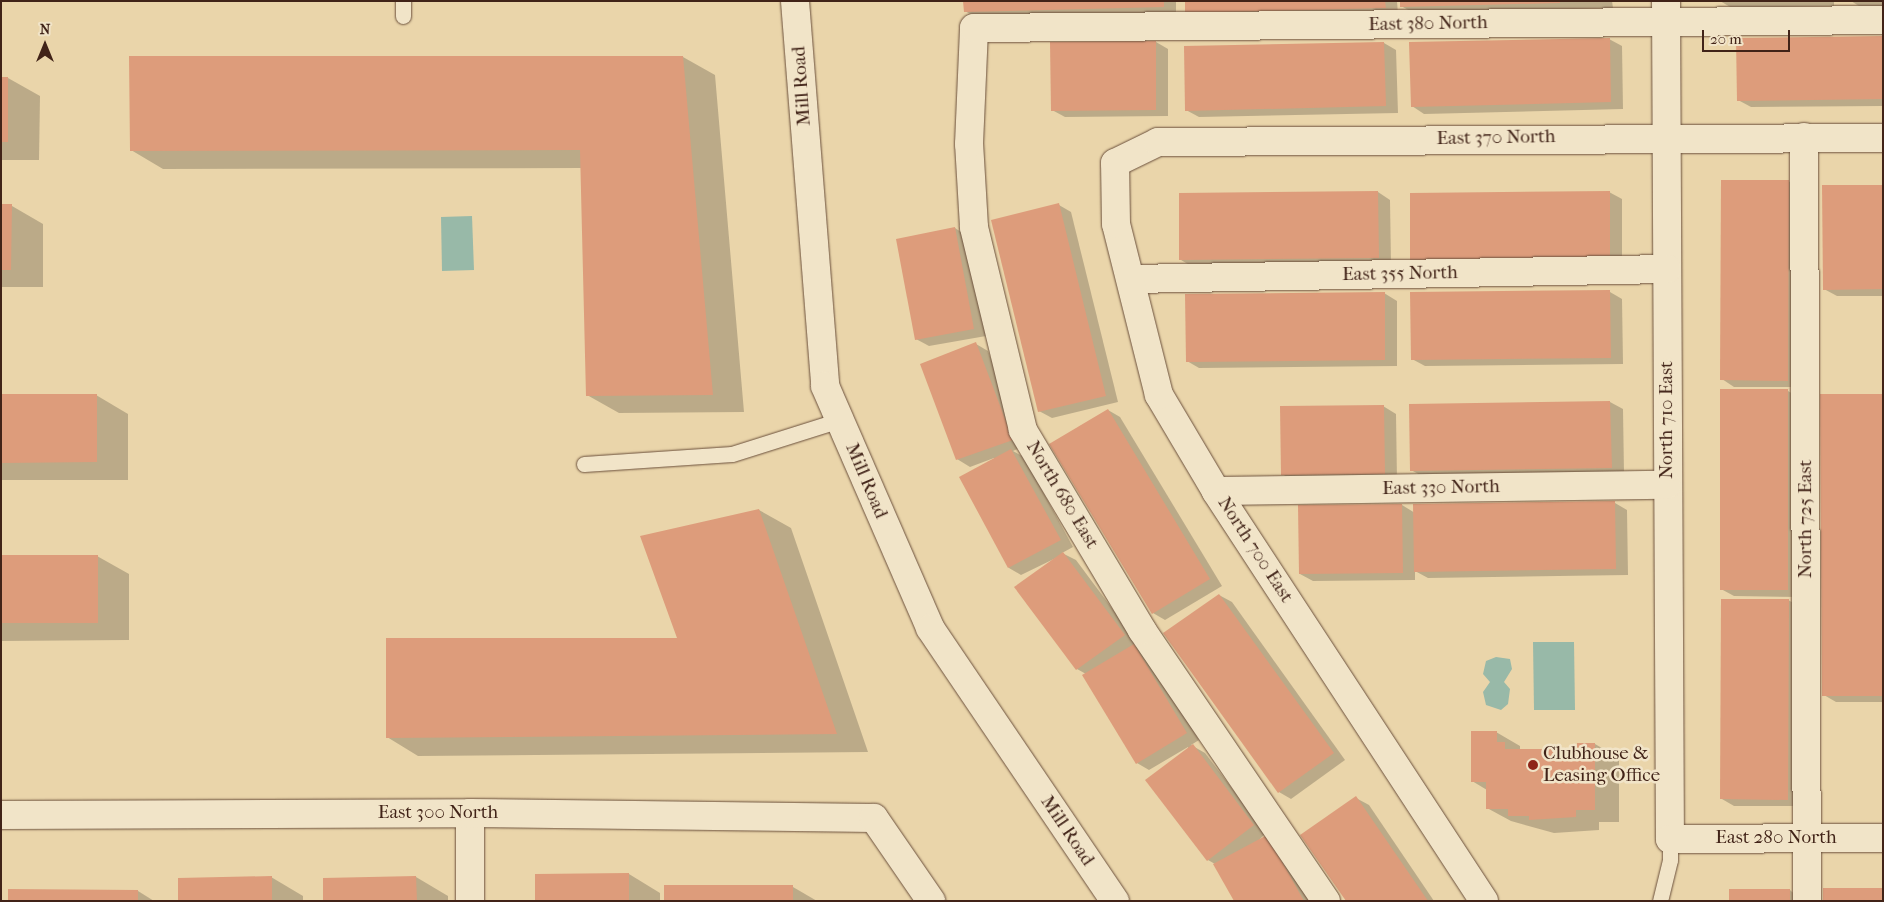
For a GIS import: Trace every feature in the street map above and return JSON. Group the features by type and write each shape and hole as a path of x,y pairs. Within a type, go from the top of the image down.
{"street":[{"name":"Mill Road","path":"795,1 825,386 930,628 1115,901"},
{"name":"East 380 North","path":"974,28 1666,11 1883,20"},
{"name":"North 710 East","path":"1666,11 1670,839"},
{"name":"North 680 East","path":"974,28 969,144 974,227 1023,430 1142,630 1326,901"},
{"name":"East 370 North","path":"1115,163 1158,142 1667,137 1883,138"},
{"name":"North 725 East","path":"1804,137 1807,901"},
{"name":"North 700 East","path":"1115,163 1116,224 1132,279 1159,395 1216,491 1484,901"},
{"name":"East 355 North","path":"1132,279 1667,268"},
{"name":"East 330 North","path":"1216,491 1667,485"},
{"name":"East 300 North","path":"1,815 470,813 874,818 931,901"},
{"path":"470,813 470,901"},
{"name":"East 280 North","path":"1670,839 1883,838"}],"lane":[{"path":"584,464 732,454 840,420"},
{"path":"1660,901 1670,860 1670,839"}],"shaded area":[{"path":"472,216 474,270 442,271 441,217"},
{"path":"1533,642 1574,642 1575,710 1534,710"},
{"path":"1496,657 1510,659 1512,669 1504,682 1510,689 1508,704 1501,710 1486,705 1483,692 1490,682 1483,674 1486,661"}],"building":[{"path":"963,1 1164,1 1164,7 964,12"},
{"path":"1185,1 1385,1 1386,8 1185,13"},
{"path":"1400,1 1560,1 1560,3 1400,7"},
{"path":"1883,36 1883,99 1737,101 1736,38"},
{"path":"1610,38 1611,102 1411,107 1409,42"},
{"path":"1156,41 1156,110 1051,111 1050,42"},
{"path":"1384,42 1386,106 1185,111 1184,46"},
{"path":"129,56 683,56 713,395 586,396 580,150 130,151"},
{"path":"1,77 8,77 8,142 1,142"},
{"path":"1721,180 1789,180 1788,381 1720,380"},
{"path":"1822,185 1883,185 1883,289 1823,290"},
{"path":"1378,191 1379,258 1179,260 1179,193"},
{"path":"1610,191 1610,258 1410,260 1410,193"},
{"path":"1059,203 1106,396 1038,412 991,220"},
{"path":"1,204 12,204 11,270 1,270"},
{"path":"955,227 974,329 915,340 896,239"},
{"path":"1610,290 1611,358 1411,360 1410,292"},
{"path":"1385,292 1385,360 1186,362 1185,294"},
{"path":"976,342 1013,440 956,460 920,364"},
{"path":"1720,389 1788,389 1788,590 1720,590"},
{"path":"1,394 97,394 97,462 1,463"},
{"path":"1820,394 1883,394 1883,696 1822,696"},
{"path":"1610,401 1612,468 1410,471 1409,404"},
{"path":"1384,405 1385,474 1281,475 1280,406"},
{"path":"1108,409 1210,579 1152,614 1049,444"},
{"path":"1011,449 1061,540 1008,568 959,477"},
{"path":"1615,501 1616,569 1414,572 1413,504"},
{"path":"1402,504 1403,573 1299,574 1298,505"},
{"path":"759,509 837,734 386,738 386,638 677,638 640,536"},
{"path":"1063,552 1125,635 1076,670 1014,587"},
{"path":"1,555 98,555 98,623 1,623"},
{"path":"1219,594 1334,753 1278,793 1163,633"},
{"path":"1721,599 1789,599 1788,800 1720,799"},
{"path":"1134,644 1187,733 1136,764 1082,675"},
{"name":"Clubhouse & Leasing Office","path":"1471,731 1497,731 1497,742 1505,742 1505,749 1577,749 1577,743 1595,743 1595,810 1576,810 1576,817 1529,820 1529,816 1508,816 1508,809 1486,809 1486,782 1471,782"},
{"path":"1193,744 1254,825 1207,861 1145,780"},
{"path":"1356,796 1428,901 1346,901 1300,835"},
{"path":"1267,835 1304,901 1234,901 1213,864"},
{"path":"629,873 629,901 535,901 535,874"},
{"path":"272,876 272,901 178,901 178,878"},
{"path":"416,876 417,901 323,901 323,878"},
{"path":"664,885 793,885 793,901 664,901"},
{"path":"1823,888 1883,888 1883,901 1823,901"},
{"path":"8,889 138,890 138,901 8,901"},
{"path":"1729,889 1790,889 1790,901 1729,901"}],"place":[{"name":"Clubhouse & Leasing Office","path":"1533,765"}]}
